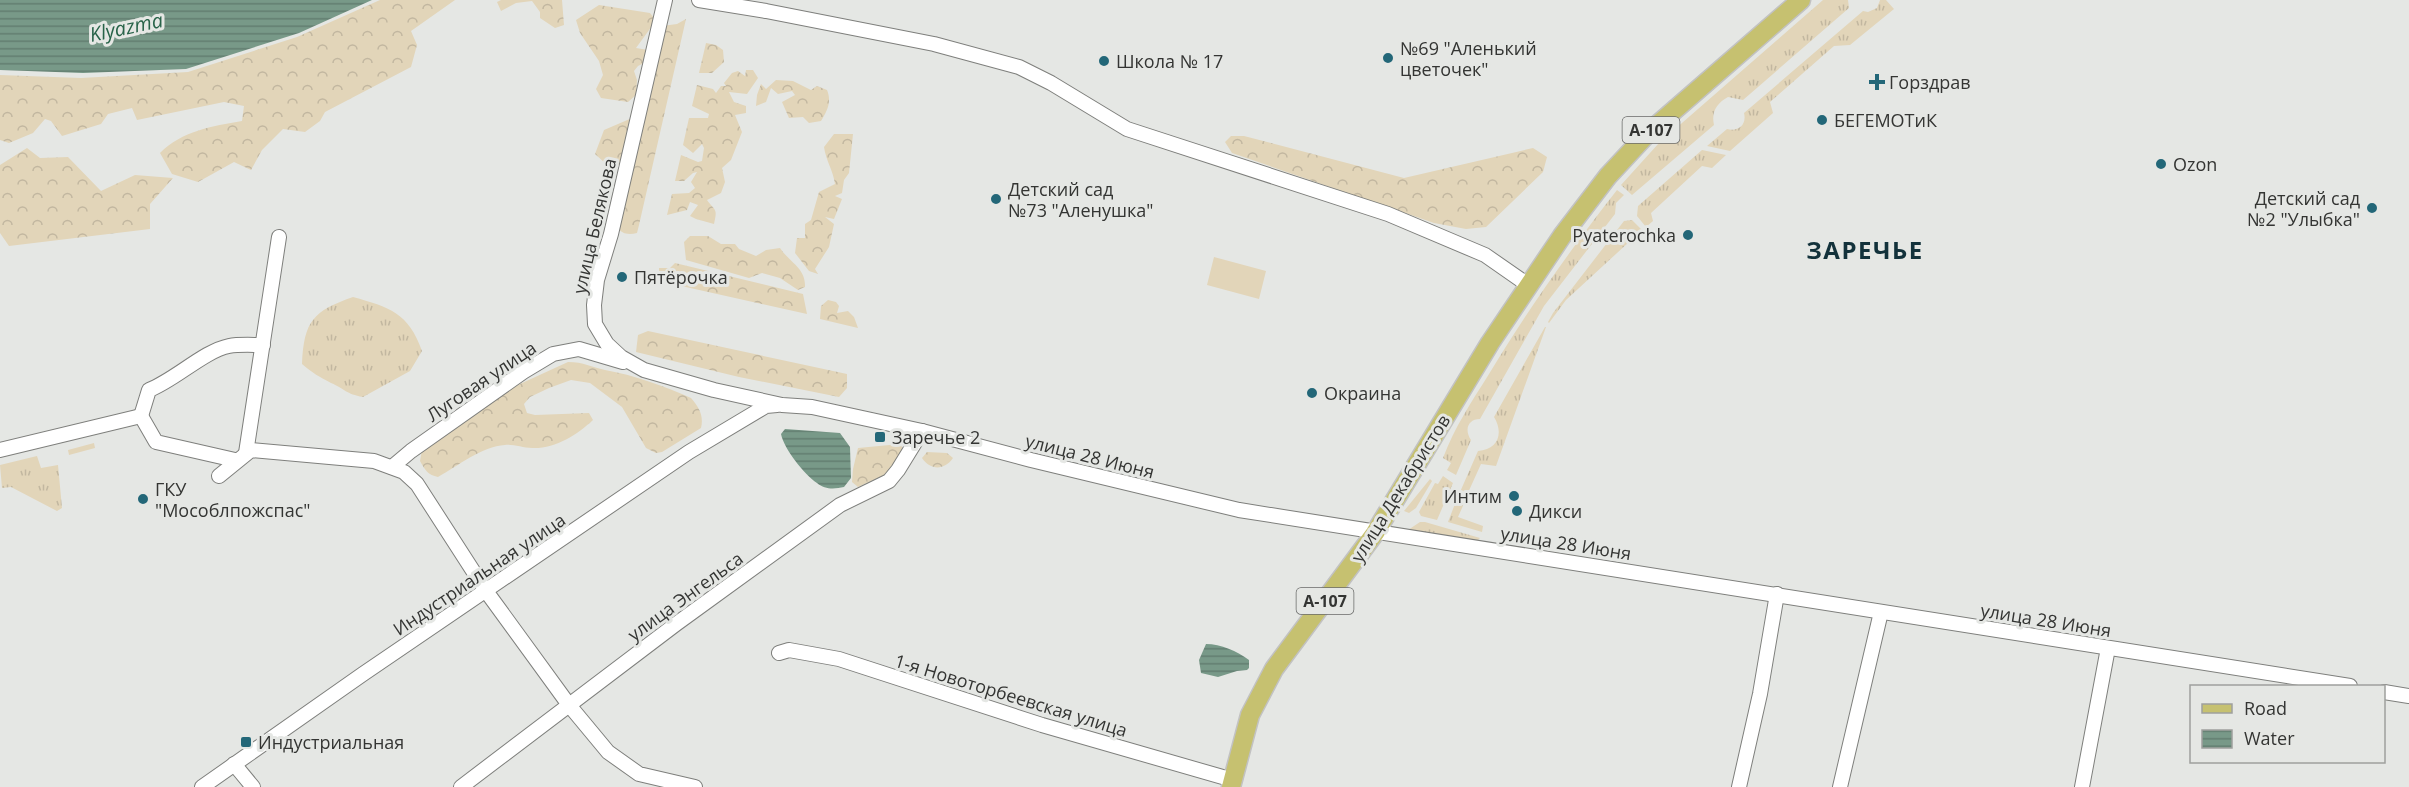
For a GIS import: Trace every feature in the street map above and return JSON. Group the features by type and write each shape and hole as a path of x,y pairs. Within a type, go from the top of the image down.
{"main road":[{"name":"улица Декабристов","path":"1232,784 1244,734 1259,695 1274,669 1375,533 1484,352 1577,216 1608,176 1648,133 1801,0"}],"street":[{"name":"улица Белякова","path":"665,0 611,234 597,280 594,304 595,324 600,335 614,352 634,365 714,390 782,405"},
{"path":"699,0 934,44 1019,68 1051,83 1114,123 1397,218 1485,255 1528,285"},
{"path":"241,457 263,345 279,237"},
{"path":"241,457 156,442 141,416 149,390 166,384 210,354 228,346 263,345"},
{"name":"Луговая улица","path":"392,467 514,378 553,354 579,349 634,365"},
{"name":"улица 28 Июня","path":"782,405 812,407 922,431 1239,510 2338,685"},
{"name":"Индустриальная улица","path":"202,787 689,452 766,406 782,405"},
{"path":"0,450 141,416"},
{"name":"улица Энгельса","path":"461,787 676,624 840,505 888,481 898,470 922,431"},
{"path":"219,476 251,450 374,461 404,472 417,484 486,591 569,705 608,752 639,774 695,787"},
{"path":"1739,787 1760,694 1777,594"},
{"path":"1840,787 1881,612"},
{"path":"2082,787 2108,648"},
{"name":"1-я Новоторбеевская улица","path":"779,654 789,650 839,659 1232,784"},
{"path":"2385,692 2409,696"},
{"path":"234,764 253,787"}],"green space":[{"path":"380,0 455,0 411,31 417,45 411,67 325,112 320,121 305,132 283,129 262,150 251,170 234,162 198,182 172,174 160,153 178,139 188,135 242,121 244,106 224,102 137,120 132,108 108,114 101,124 62,136 51,121 45,119 33,133 9,143 0,140 0,75 81,78 188,72 297,37"},
{"path":"501,0 562,0 564,25 555,28 540,18 540,12 532,1 516,3 501,11 497,2"},
{"path":"1823,0 1848,0 1849,8 1743,100 1728,97 1721,102 1714,112 1714,125 1632,195 1621,185 1659,143"},
{"path":"1880,0 1886,0 1894,9 1850,45 1834,46 1770,102 1773,113 1730,151 1707,146 1727,129 1741,127 1745,117 1744,113 1863,11 1868,12 1877,8"},
{"path":"599,5 650,13 654,18 652,26 636,48 648,50 644,63 634,71 637,80 636,95 628,102 601,98 596,89 603,75 599,61 580,33 576,20"},
{"path":"686,19 637,233 625,233 616,226 662,26 677,24"},
{"path":"706,43 716,45 723,50 724,62 712,73 699,73"},
{"path":"746,70 753,70 758,78 747,94 729,92 734,102 746,106 746,113 735,115 742,132 731,160 722,168 725,182 721,193 707,200 716,212 714,224 690,216 698,205 690,202 687,210 667,215 672,194 689,193 695,188 691,182 697,172 684,181 675,181 681,155 698,162 702,161 704,148 702,144 693,153 683,145 689,118 708,118 709,114 692,106 697,85 713,89 716,93 721,86 726,86 724,83 732,73 738,71 745,76"},
{"path":"776,80 793,81 811,90 817,86 827,90 829,102 821,121 809,123 803,117 789,118 782,102 795,95 792,91 778,94 771,88 766,102 756,106 761,84 766,89"},
{"path":"632,118 626,134 628,141 625,151 615,172 595,154 604,130"},
{"path":"834,134 853,134 849,173 844,180 842,193 835,196 842,199 834,219 825,217 834,224 829,247 815,269 818,274 809,271 795,253 797,238 805,238 805,224 811,220 819,192 835,184 824,147"},
{"path":"1231,136 1244,136 1404,178 1533,148 1547,157 1543,172 1486,227 1466,229 1434,223 1232,153 1225,142"},
{"path":"27,148 40,158 68,157 101,191 135,175 173,178 150,204 150,229 9,246 0,233 0,165"},
{"path":"1702,150 1726,155 1712,168 1702,166 1651,213 1653,221 1646,227 1637,216 1638,206"},
{"path":"1617,190 1624,195 1616,203 1615,214 1544,306 1480,419 1476,419 1468,426 1471,440 1456,475 1447,470 1451,463 1443,458 1452,436 1470,405 1535,303"},
{"path":"1632,220 1642,230 1566,300 1549,323 1553,313 1624,221"},
{"path":"690,236 708,236 721,244 735,244 739,249 756,256 766,250 780,248 800,270 805,280 805,287 798,290 780,278 762,273 749,278 686,260 684,242"},
{"path":"1214,257 1266,271 1259,299 1207,285"},
{"path":"675,263 803,294 807,314 659,281 659,268 670,268"},
{"path":"353,297 387,308 404,320 417,338 422,351 410,371 363,397 316,375 302,364 305,337 313,320 328,307"},
{"path":"828,300 836,302 839,306 837,313 848,311 854,317 858,328 820,319 821,306"},
{"path":"1545,327 1496,466 1481,464 1467,495 1460,492 1478,451 1490,448 1497,440 1499,429 1494,417"},
{"path":"648,331 847,374 847,388 839,397 739,377 636,352 638,335"},
{"path":"568,362 638,378 691,398 700,412 701,428 662,452 656,453 646,448 622,407 590,383 571,380 530,397 524,404 527,413 535,415 589,413 593,420 573,436 557,444 541,448 496,446 470,457 438,477 425,469 420,461 422,450 509,389"},
{"path":"94,443 95,448 69,455 68,450"},
{"path":"900,444 904,450 889,473 858,487 852,482 858,448"},
{"path":"927,452 947,453 953,458 941,467 933,467 922,458"},
{"path":"37,456 41,468 58,465 62,508 57,511 11,487 2,488 0,465"},
{"path":"1443,476 1453,483 1437,520 1421,516 1419,512 1435,483 1438,484"},
{"path":"1430,479 1432,481 1416,508 1409,513 1404,511"},
{"path":"1458,496 1466,499 1458,517 1483,526 1482,532 1448,522"},
{"path":"1420,522 1480,538 1476,542 1408,530"}],"water":[{"name":"Klyazma","path":"0,0 372,0 299,33 186,69 83,73 0,70"},
{"path":"785,429 840,433 850,447 851,478 844,487 823,487 806,474 790,454 783,440 781,434"},
{"path":"1206,644 1223,647 1239,654 1249,660 1249,668 1218,677 1201,673 1199,660"}],"place":[{"name":"№69 \"Аленький цветочек\"","path":"1388,58"},
{"name":"Школа № 17","path":"1104,61"},
{"name":"Горздрав","path":"1877,82"},
{"name":"БЕГЕМОТиК","path":"1822,120"},
{"name":"Ozon","path":"2161,164"},
{"name":"Детский сад №73 \"Аленушка\"","path":"996,199"},
{"name":"Детский сад №2 \"Улыбка\"","path":"2372,208"},
{"name":"Pyaterochka","path":"1688,235"},
{"name":"Пятёрочка","path":"622,277"},
{"name":"Окраина","path":"1312,393"},
{"name":"Заречье 2","path":"880,437"},
{"name":"Интим","path":"1514,496"},
{"name":"ГКУ \"Мособлпожспас\"","path":"143,499"},
{"name":"Дикси","path":"1517,511"},
{"name":"Индустриальная","path":"246,742"}],"district":[{"name":"ЗАРЕЧЬЕ","path":"1865,249"}]}
